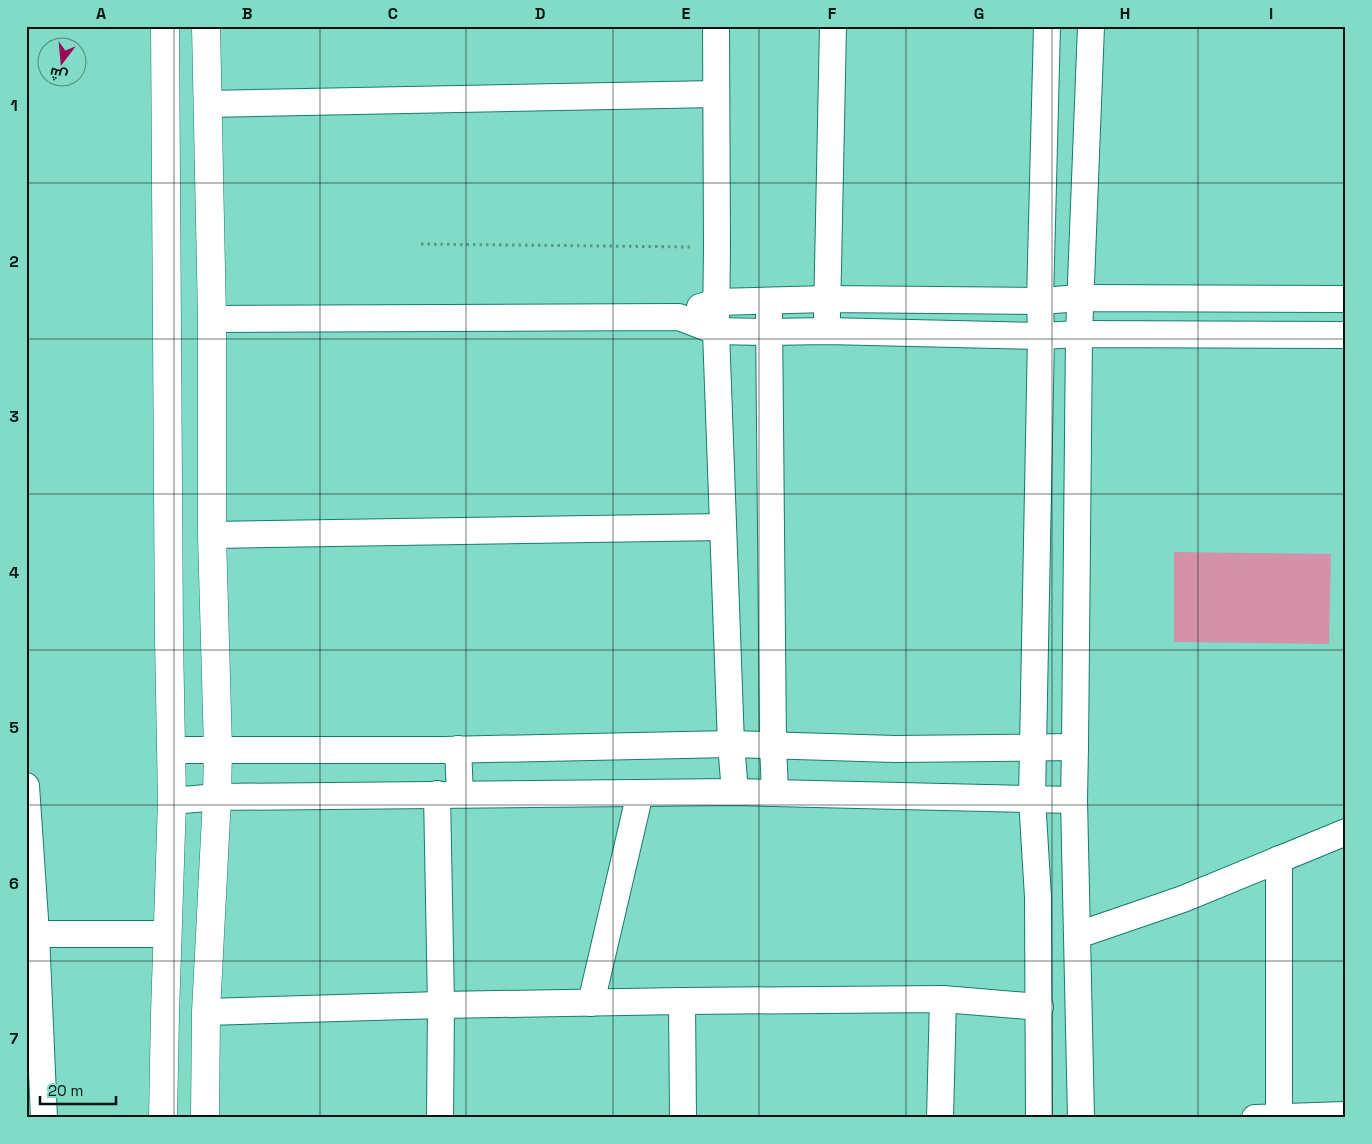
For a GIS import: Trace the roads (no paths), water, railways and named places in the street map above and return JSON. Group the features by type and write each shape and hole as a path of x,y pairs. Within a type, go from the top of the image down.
{"main road":[{"path":"163,1118 172,801 169,639 165,26"},
{"path":"206,26 212,319 212,535 218,749 206,1012 206,1118"}],"street":[{"path":"716,26 716,331 722,527 731,744 735,792"},
{"path":"827,331 832,26"},
{"path":"1040,1118 1038,896 1032,799 1032,747 1047,26"},
{"path":"1081,1118 1074,747 1079,334 1091,26"},
{"path":"208,104 716,94"},
{"path":"679,317 697,308 716,302 828,299 1346,299"},
{"path":"769,301 775,792"},
{"path":"212,319 679,317 716,331 827,331 1041,336 1079,334 1346,335"},
{"path":"212,535 722,527"},
{"path":"172,750 458,749 731,744 895,750 1074,747"},
{"path":"440,1118 441,1005 449,794 458,749"},
{"path":"26,786 31,934 44,1118"},
{"path":"172,801 217,797 735,792 1074,800"},
{"path":"591,1002 640,793"},
{"path":"1078,936 1183,899 1346,832"},
{"path":"1279,859 1267,1117 1346,1115"},
{"path":"31,934 168,934"},
{"path":"206,1012 591,1002 943,999 1040,1007"},
{"path":"940,1118 943,999"},
{"path":"682,1001 683,1118"}]}
